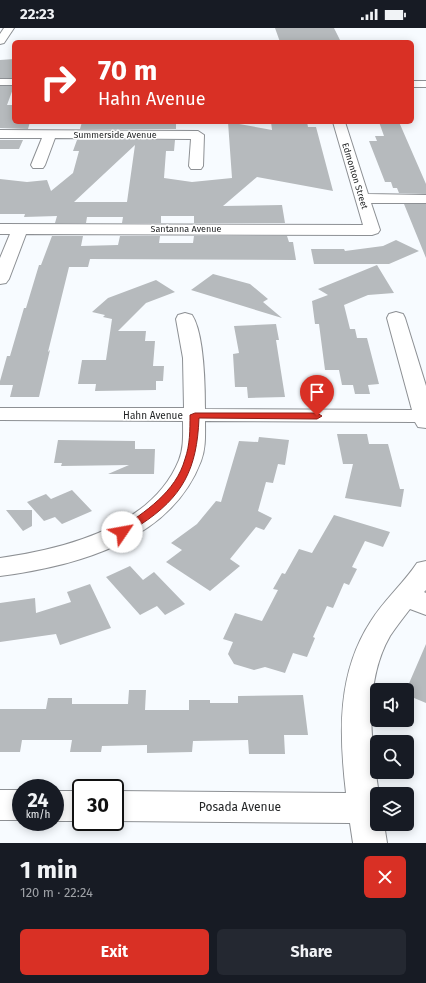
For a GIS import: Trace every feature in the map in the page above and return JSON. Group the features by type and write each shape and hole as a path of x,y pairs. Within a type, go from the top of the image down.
{"street":[{"path":"0,39 9,28"},
{"path":"0,82 12,82"},
{"path":"414,84 426,84"},
{"name":"Edmonton Street","path":"340,124 372,230"},
{"name":"Summerside Avenue","path":"0,134 198,135 196,166"},
{"path":"38,165 50,134"},
{"path":"362,198 426,199"},
{"name":"Santanna Avenue","path":"0,229 372,230"},
{"path":"0,279 20,229"},
{"path":"396,318 426,418"},
{"path":"0,567 53,559 91,547 122,532 146,517 167,498 181,480 190,460 194,442 195,415 195,372 185,319"},
{"name":"Hahn Avenue","path":"0,414 426,418"},
{"path":"370,843 356,734 357,697 363,668 375,638 391,612 416,600 426,570"},
{"path":"0,805 12,805"},
{"name":"Posada Avenue","path":"124,806 365,808"}],"building":[{"path":"275,28 334,28 340,40 279,40"},
{"path":"12,59 12,78 0,78 0,60"},
{"path":"0,86 12,86 12,91 7,105 12,105 12,124 29,124 28,129 0,128"},
{"path":"81,124 176,124 176,129 80,129"},
{"path":"228,124 239,124 272,130 271,124 307,124 308,127 316,127 333,191 257,177 223,206 282,205 285,223 194,223 194,216 161,216 161,223 122,223 123,217 87,217 86,223 55,223 57,216 24,217 25,214 0,214 0,179 27,182 47,180 51,191 73,173 79,151 73,151 77,140 175,140 174,151 166,151 164,178 192,182 232,178","holes":["135,145 127,202 74,202"]},
{"path":"380,124 400,124 426,184 426,194 399,193 397,188 393,188 391,182 385,182 369,141 377,141 375,136 384,136"},
{"path":"0,140 23,140 19,149 0,149"},
{"path":"404,204 426,204 426,258"},
{"path":"52,236 83,236 81,246 118,245 120,236 160,236 159,243 193,243 194,236 287,236 289,242 293,242 296,260 90,259 88,267 69,267 48,352 50,350 39,397 10,397 13,385 0,385 0,381 7,356 10,356 24,308 26,308 39,265 41,265"},
{"path":"396,240 419,251 389,264 314,264 311,249 344,249 345,251 383,246"},
{"path":"377,265 394,293 368,295 344,305 350,329 355,329 357,338 367,338 379,384 368,385 370,394 355,394 353,385 342,385 339,370 325,370 319,324 315,324 312,301 328,295 318,289"},
{"path":"213,274 250,284 268,299 263,302 282,318 191,290"},
{"path":"156,280 175,292 146,303 118,331 146,331 145,341 155,341 153,366 164,366 163,381 156,381 156,390 95,391 96,384 78,384 82,360 106,360 112,319 103,317 105,315 92,312 108,298"},
{"path":"276,324 279,340 276,340 285,397 248,398 247,387 235,387 233,354 239,353 234,326"},
{"path":"337,434 367,434 369,444 388,444 400,489 404,489 401,507 345,498 353,464 343,464"},
{"path":"259,437 289,440 285,465 278,464 273,483 266,482 258,511 272,518 264,530 256,527 230,559 240,566 210,591 166,562 182,550 171,543 197,524 216,501 221,502 239,441 258,442"},
{"path":"58,440 135,441 135,449 155,449 154,474 108,474 129,465 61,466 62,463 54,463"},
{"path":"72,490 92,511 62,524 55,517 44,521 27,502 46,494 51,499"},
{"path":"6,510 32,510 32,526 23,531"},
{"path":"334,515 390,532 383,547 365,541 352,567 357,569 349,585 344,583 333,608 327,606 313,637 315,638 307,657 293,653 285,673 265,667 254,670 234,664 228,654 233,642 223,639 235,613 262,621 278,590 273,589 282,573 285,574 299,549 312,553"},
{"path":"130,566 143,580 154,572 185,604 165,615 157,606 140,615 106,577"},
{"path":"90,584 111,628 60,645 56,634 0,642 0,603 35,598 36,613 71,602 67,592"},
{"path":"426,644 426,703 414,698 414,683 409,683"},
{"path":"129,690 146,690 145,710 189,710 189,700 210,700 210,703 238,703 238,696 303,695 308,735 284,735 285,754 249,754 248,740 193,741 192,752 147,753 147,745 102,746 101,752 70,752 72,740 22,740 20,752 0,752 0,709 46,709 48,698 72,698 72,704 128,704"}],"route":[{"path":"122,532 146,517 167,498 181,480 190,460 194,442 195,415 317,416"}]}
